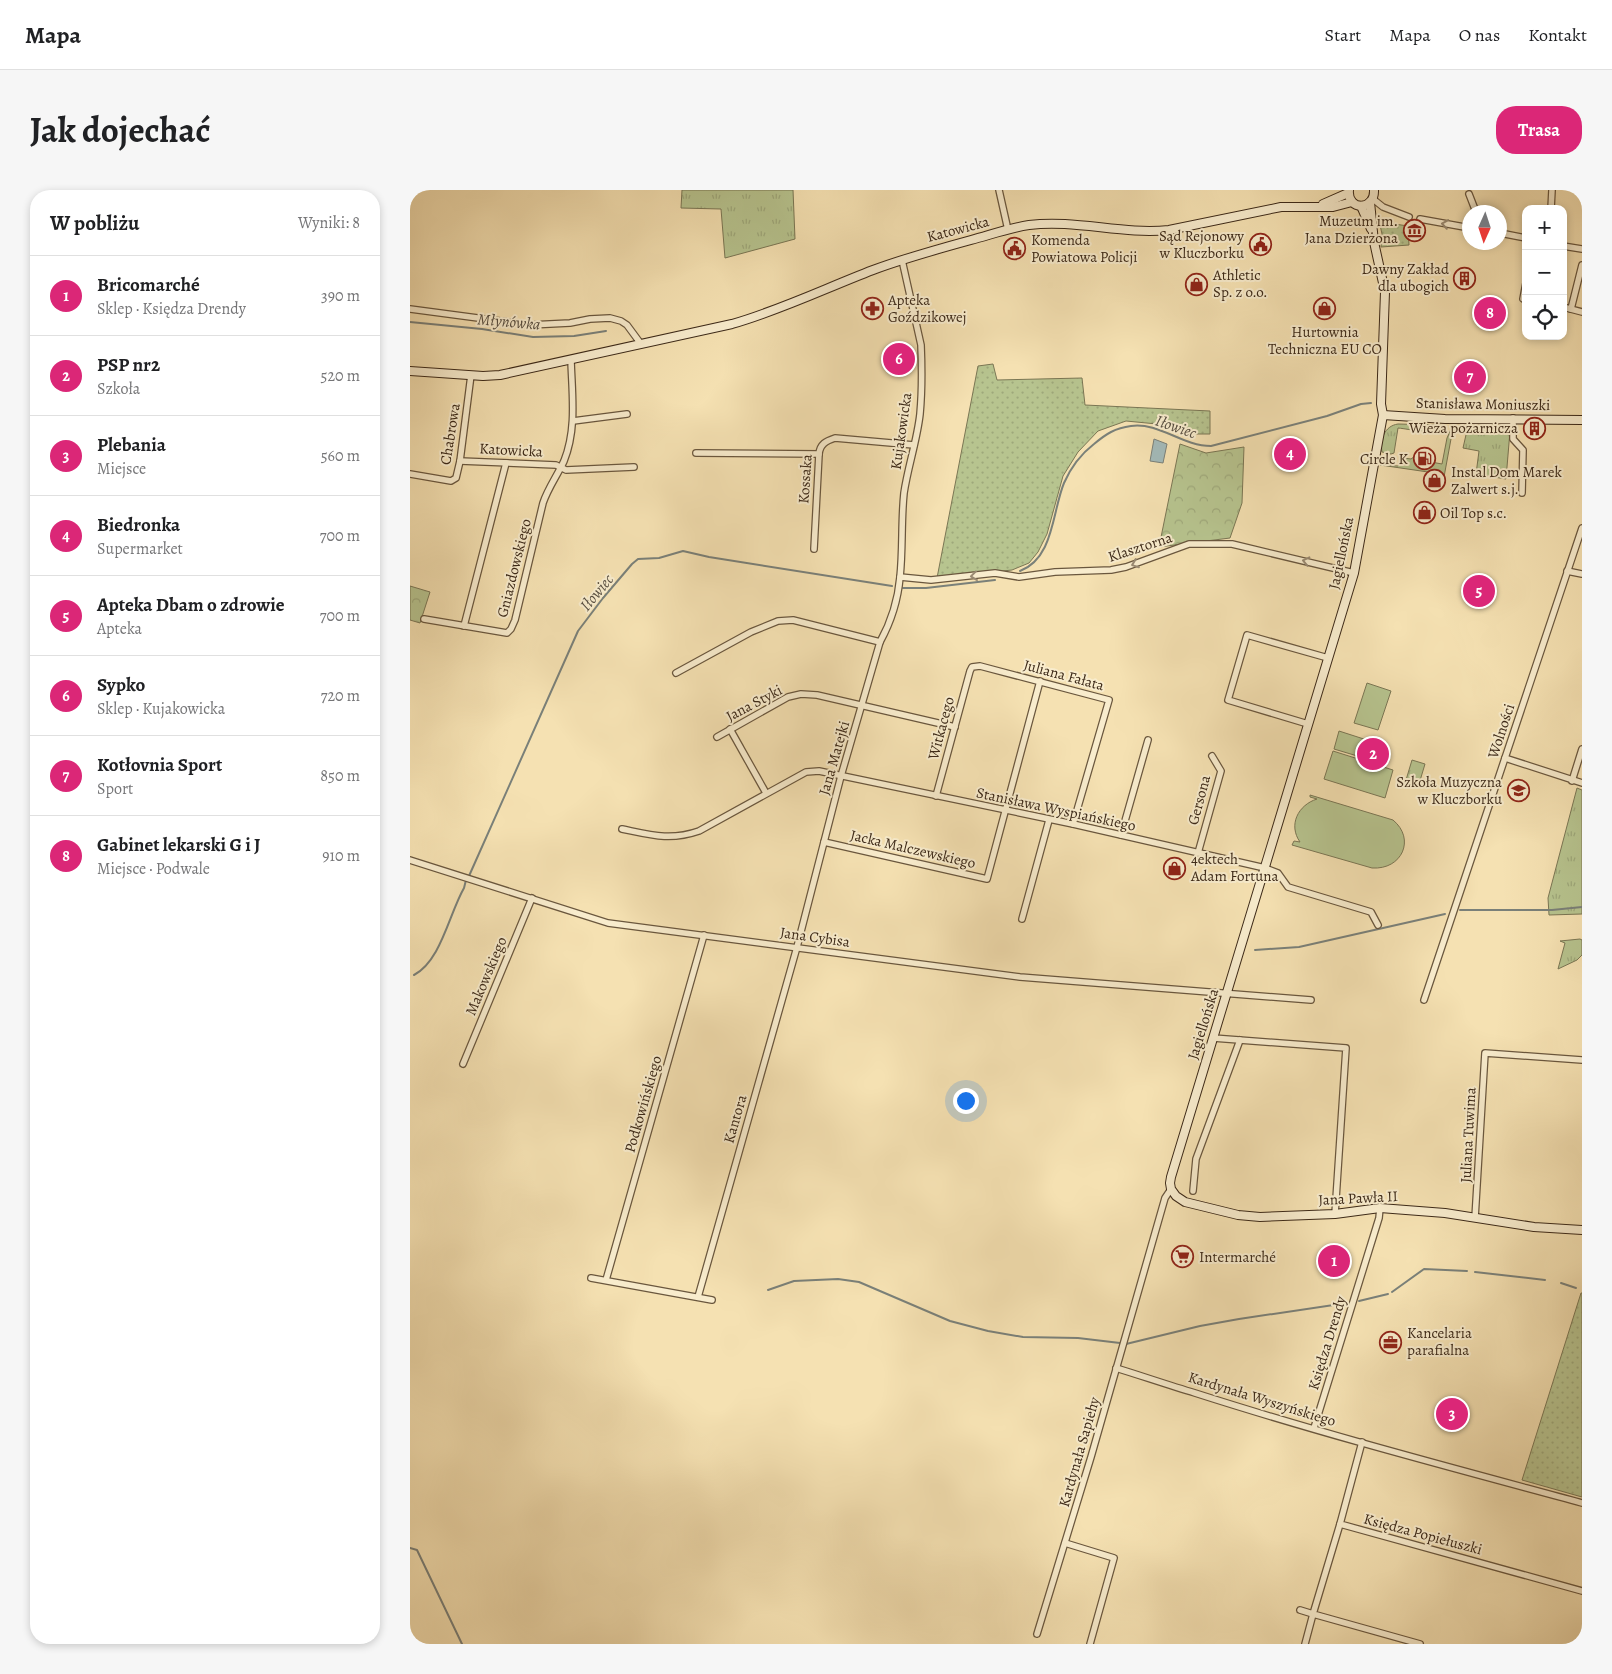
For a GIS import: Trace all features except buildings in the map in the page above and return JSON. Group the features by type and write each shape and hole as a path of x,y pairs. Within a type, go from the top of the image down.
{"street":[{"path":"999,190 1008,230"},
{"path":"1551,205 1552,190"},
{"path":"1319,206 1349,192 1352,202 1361,206 1372,197 1383,207 1409,217"},
{"path":"1469,194 1473,205"},
{"name":"Jagiellońska","path":"1372,197 1373,236"},
{"name":"Katowicka","path":"560,468 568,446 573,421 571,360 760,316 902,260 1030,225 1058,224 1150,232 1294,206 1333,207 1352,202"},
{"name":"Jagiellońska","path":"1171,1189 1171,1177 1354,573 1383,415 1381,404 1385,292 1373,236 1361,206"},
{"path":"1420,219 1462,227"},
{"path":"1507,234 1522,237"},
{"path":"1567,247 1582,249"},
{"name":"Kujakowicka","path":"900,577 904,492 920,414 921,345 902,260"},
{"path":"1571,309 1582,265"},
{"path":"1567,308 1582,312"},
{"path":"410,309 530,325 610,318 627,325 641,344"},
{"path":"410,372 471,375 500,374 571,360"},
{"name":"Chabrowa","path":"410,474 455,480 460,461 471,375"},
{"path":"573,421 627,414"},
{"name":"Stanisława Moniuszki","path":"1383,415 1445,419 1582,420"},
{"path":"1513,418 1513,438 1523,450 1522,493"},
{"name":"Kossaka","path":"814,549 818,454 819,449 826,441 835,438 914,445"},
{"path":"696,453 818,454"},
{"name":"Katowicka","path":"460,461 556,466 566,470 634,467"},
{"path":"464,626 506,464"},
{"name":"Gniazdowskiego","path":"424,619 507,633 511,629 543,503 547,490 560,468"},
{"name":"Wolności","path":"1424,1000 1582,528"},
{"name":"Klasztorna","path":"900,577 931,580 995,574 1018,577 1055,572 1111,570 1126,567 1189,544 1232,544 1354,573"},
{"path":"1567,571 1582,574"},
{"name":"Jana Matejki","path":"797,947 841,776 880,642 890,623 900,577"},
{"path":"676,673 751,632 778,621 794,620 880,642"},
{"path":"1308,724 1228,700 1248,635 1328,658"},
{"name":"Juliana Fałata","path":"972,667 980,666 1110,700 1073,824"},
{"name":"Witkacego","path":"936,796 972,667"},
{"path":"1005,811 1040,681"},
{"name":"Jana Styki","path":"717,737 788,697 801,694 955,727"},
{"path":"730,729 766,793"},
{"path":"1121,835 1148,740"},
{"path":"1572,781 1582,749"},
{"name":"Gersona","path":"1198,853 1221,771 1212,756"},
{"path":"1505,758 1582,783"},
{"name":"Stanisława Wyspiańskiego","path":"622,829 658,837 683,836 699,831 806,772 818,771 1073,824 1265,868"},
{"name":"Jacka Malczewskiego","path":"824,842 987,879 1005,811"},
{"path":"1022,919 1049,820"},
{"name":"Jana Cybisa","path":"410,860 608,923 1020,977 1311,1000"},
{"path":"1265,868 1278,873 1288,887 1371,912 1378,925"},
{"name":"Makowskiego","path":"462,1064 532,898"},
{"name":"Podkowińskiego","path":"606,1280 704,935"},
{"name":"Kantora","path":"698,1297 797,947"},
{"path":"1213,1038 1346,1048 1335,1214"},
{"path":"1193,1191 1196,1159 1240,1040"},
{"name":"Juliana Tuwima","path":"1475,1218 1485,1053 1582,1060"},
{"path":"1116,1368 1165,1198 1171,1189"},
{"name":"Jana Pawła II","path":"1171,1189 1176,1196 1185,1202 1238,1215 1268,1217 1335,1214 1380,1208 1415,1210 1534,1227 1582,1230"},
{"name":"Księdza Drendy","path":"1314,1428 1379,1218 1380,1208"},
{"path":"591,1278 712,1300"},
{"name":"Kardynała Wyszyńskiego","path":"1116,1368 1362,1442 1582,1503"},
{"name":"Kardynała Sapiehy","path":"1037,1634 1116,1368"},
{"name":"Księdza Popiełuszki","path":"1362,1442 1340,1524 1582,1591"},
{"path":"1305,1644 1340,1524"},
{"path":"1065,1543 1114,1558 1090,1644"},
{"path":"1300,1610 1420,1644"}],"green space":[{"path":"682,190 793,190 795,239 725,258 721,209 681,208"},
{"path":"1381,222 1408,226 1409,245 1381,247"},
{"path":"993,364 997,380 1082,378 1085,405 1210,411 1210,434 1186,434 1157,424 1126,421 1098,431 1078,452 1063,476 1047,534 1038,552 1029,563 1012,570 937,578 978,366"},
{"path":"1393,425 1441,425 1428,431 1398,428 1394,453 1382,452 1382,438 1384,434"},
{"path":"1468,426 1507,427 1510,431 1506,479 1476,474 1479,451 1463,448"},
{"path":"1452,427 1444,477 1431,475 1431,472 1380,465 1398,466 1404,458 1411,459 1415,456 1415,463 1430,465 1431,462 1442,464 1447,438"},
{"path":"1180,444 1206,453 1244,447 1242,503 1230,538 1159,547"},
{"path":"410,586 430,592 420,623 410,620"},
{"path":"1367,683 1391,691 1378,730 1354,723"},
{"path":"1339,731 1370,741 1364,758 1334,749"},
{"path":"1333,751 1393,770 1385,798 1324,779"},
{"path":"1412,760 1425,764 1419,784 1406,780"},
{"path":"1577,788 1582,790 1582,914 1549,915 1548,898"},
{"path":"1310,795 1393,820 1404,836 1402,852 1398,859 1391,864 1372,868 1292,845 1294,841 1300,842 1295,829 1297,816 1305,806 1317,799 1310,797"},
{"path":"1582,940 1582,955 1577,960 1558,969 1565,943 1560,941"},
{"path":"1582,1293 1582,1497 1522,1480"}],"water":[{"path":"1154,439 1167,444 1163,463 1150,461"}],"waterway":[{"name":"Młynówka","path":"410,322 482,329 533,337 574,336 606,331"},
{"name":"Iłowiec","path":"1020,571 1031,565 1040,556 1046,545 1064,483 1073,466 1089,448 1111,432 1131,426 1151,427 1190,442 1211,446 1327,416 1361,404 1371,403"},
{"name":"Iłowiec","path":"469,876 578,631 603,598 638,559 659,558 683,551 709,557 892,586"},
{"name":"Iłowiec","path":"903,588 926,588 995,580"},
{"name":"Iłowiec","path":"414,975 423,968 438,948 466,880"},
{"path":"1460,910 1552,910 1582,907"},
{"path":"1255,950 1299,947 1445,914"},
{"path":"1392,1292 1424,1269 1467,1271"},
{"path":"1475,1272 1545,1280"},
{"path":"768,1290 794,1281 838,1279 859,1282 950,1321 988,1331 1023,1337 1078,1338 1120,1343"},
{"path":"1561,1283 1576,1288"},
{"path":"1359,1301 1388,1294"},
{"path":"1126,1344 1200,1326 1347,1303"},
{"path":"410,1548 417,1550 462,1644"}],"place":[{"name":"Muzeum im. Jana Dzierżona","path":"1414,230"},
{"name":"Sąd Rejonowy w Kluczborku","path":"1260,245"},
{"name":"Komenda Powiatowa Policji","path":"1015,249"},
{"name":"Dawny Zakład dla ubogich","path":"1465,278"},
{"name":"Athletic Sp. z o.o.","path":"1197,284"},
{"name":"Apteka Goździkowej","path":"872,309"},
{"name":"Hurtownia Techniczna EU CO","path":"1325,309"},
{"name":"Gabinet lekarski G i J","path":"1490,313"},
{"name":"Sypko","path":"899,359"},
{"name":"Kotłovnia Sport","path":"1470,377"},
{"name":"Wieża pożarnicza","path":"1534,428"},
{"name":"Biedronka","path":"1290,454"},
{"name":"Circle K","path":"1424,459"},
{"name":"Instal Dom Marek Zalwert s.j.","path":"1435,481"},
{"name":"Oil Top s.c.","path":"1424,513"},
{"name":"Apteka Dbam o zdrowie","path":"1479,591"},
{"name":"PSP nr2","path":"1373,754"},
{"name":"Szkoła Muzyczna w Kluczborku","path":"1518,791"},
{"name":"4ektech Adam Fortuna","path":"1175,868"},
{"name":"Intermarché","path":"1183,1257"},
{"name":"Bricomarché","path":"1334,1261"},
{"name":"Kancelaria parafialna","path":"1391,1342"},
{"name":"Plebania","path":"1452,1414"}]}
